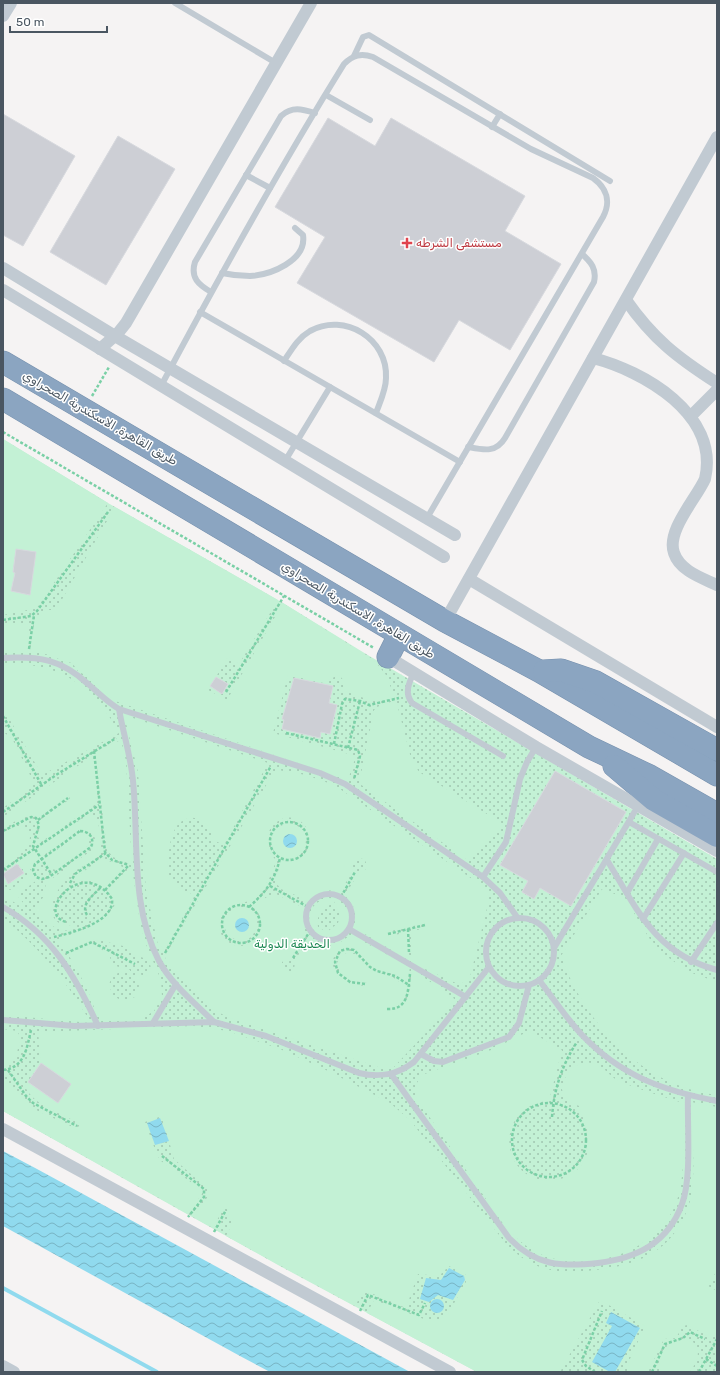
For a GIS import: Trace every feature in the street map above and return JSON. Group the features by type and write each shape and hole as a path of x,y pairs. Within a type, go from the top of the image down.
{"highway":[{"name":"طريق القاهرة, الاسكندرية الصحراوي","path":"3,362 85,408 445,621 539,671 717,775"},
{"name":"طريق القاهرة, الاسكندرية الصحراوي","path":"3,398 399,636 604,755 650,776 717,814"},
{"path":"388,657 399,636"},
{"path":"539,671 560,670 596,682 717,750"},
{"path":"604,755 627,779 649,796 717,836"}],"street":[{"path":"3,16 11,3"},
{"path":"100,349 126,323 311,3"},
{"path":"445,621 717,137"},
{"path":"3,268 114,336 455,535"},
{"path":"3,290 444,558"},
{"path":"626,300 649,331 662,344 676,356 717,383"},
{"path":"593,358 625,368 655,382 681,402 693,414 703,428 707,436 710,456 708,468 700,488 676,530 672,547 676,559 685,568 717,585"},
{"path":"693,414 717,390"},
{"path":"469,579 717,727"},
{"path":"388,657 717,852"},
{"path":"3,1129 450,1372"},
{"path":"3,1366 14,1372"}],"lane":[{"path":"174,3 276,63"},
{"path":"161,386 211,292 270,188 344,64 354,56 363,37 369,35 610,181"},
{"path":"354,56 360,55 373,57 531,149 593,178 602,186 607,201 606,212 427,518"},
{"path":"326,95 370,120"},
{"path":"211,292 199,284 195,279 194,268 278,119 284,113 295,109 315,113"},
{"path":"492,127 500,114"},
{"path":"246,176 270,188"},
{"path":"222,273 251,276 270,272 286,264 297,255 303,242 303,235 295,228"},
{"path":"468,447 492,450 500,445 505,438 594,282 595,270 593,265 582,254"},
{"path":"200,312 460,462"},
{"path":"284,361 302,336 317,328 338,325 359,330 378,347 385,362 385,387 376,413"},
{"path":"285,461 330,387"},
{"path":"3,658 28,656 47,659 67,668 89,684 106,701 119,709 320,773 352,787 483,878 500,893 518,917"},
{"path":"414,672 408,687 408,695 409,699 416,706 503,756"},
{"path":"119,709 133,780 138,868 144,919 150,941 160,962 176,984 214,1022"},
{"path":"483,878 507,838 520,779 526,762 536,746"},
{"path":"554,948 549,934 539,923 518,917 503,922 492,932 488,938 485,953 489,967 499,979 506,983 513,986 529,985 539,980 551,966 554,948 638,806"},
{"path":"628,822 717,872"},
{"path":"627,893 658,839"},
{"path":"643,919 684,853"},
{"path":"607,860 643,919 668,946 691,962 717,970"},
{"path":"334,894 341,897 346,902 352,915 349,929 343,936 330,940 317,938 306,924 308,907 319,896 334,894"},
{"path":"3,906 23,919 46,940 60,956 80,988 98,1026"},
{"path":"691,962 717,923"},
{"path":"349,929 466,997"},
{"path":"3,1020 33,1024 98,1026 214,1022 266,1036 359,1073 378,1076 391,1074 406,1068 421,1054 489,967"},
{"path":"539,980 582,1035 595,1048 625,1070 660,1087 717,1101"},
{"path":"153,1023 176,984"},
{"path":"421,1054 434,1061 443,1062 509,1037 519,1023 529,985"},
{"path":"391,1074 516,1246 533,1257 562,1266 613,1261 630,1256 656,1242 672,1225 682,1204 687,1180 688,1095"}],"path":[{"path":"85,408 114,358"},
{"path":"3,432 388,657"},
{"path":"28,656 34,614 108,512"},
{"path":"226,692 284,596"},
{"path":"3,620 34,614"},
{"path":"334,744 343,700 349,698 372,705 408,695"},
{"path":"348,748 360,701"},
{"path":"3,716 4,721 41,784"},
{"path":"3,812 41,784 123,733"},
{"path":"286,733 358,750 361,754 352,787"},
{"path":"94,751 99,805 106,854 112,860 138,868"},
{"path":"160,962 275,759"},
{"path":"38,820 68,798"},
{"path":"3,870 99,805"},
{"path":"3,831 30,817 38,820"},
{"path":"38,820 39,825 33,843 34,849 52,875"},
{"path":"294,822 301,826 306,832 308,840 307,848 302,855 296,859 288,860 280,858 274,853 270,846 270,838 273,830 278,824 294,822"},
{"path":"80,831 88,832 91,835 91,847 52,875 42,879 36,877 34,867 41,859 80,831"},
{"path":"70,883 75,874 106,854"},
{"path":"249,907 262,896 270,886 280,858"},
{"path":"105,890 129,865"},
{"path":"341,897 355,872"},
{"path":"46,940 83,928 108,914 113,903 112,899 105,890 91,883 81,884 70,888 61,894 56,904 56,913 59,919 67,922"},
{"path":"270,886 308,907"},
{"path":"87,915 84,909 85,904 101,887"},
{"path":"242,905 249,907 255,912 259,920 259,927 256,935 251,940 243,943 236,943 228,939 224,933 222,925 223,917 227,911 234,907 242,905"},
{"path":"388,934 425,925"},
{"path":"293,958 310,931"},
{"path":"60,956 92,942 135,964"},
{"path":"365,984 355,984 345,979 338,973 335,962 340,951 347,949 354,950 370,968 381,973 391,974 408,986"},
{"path":"3,1070 8,1070 14,1067 24,1057 33,1024"},
{"path":"552,1116 553,1103 561,1072 570,1053 582,1035"},
{"path":"8,1070 26,1096 33,1103 77,1126"},
{"path":"553,1103 568,1108 580,1120 586,1134 586,1147 582,1158 571,1170 557,1177 540,1177 526,1170 515,1158 512,1146 512,1134 518,1119 526,1111 537,1105 553,1103"},
{"path":"162,1156 202,1187 205,1192 204,1197 182,1226"},
{"path":"209,1241 226,1210"},
{"path":"355,1320 368,1295 419,1315 425,1303"},
{"path":"595,1372 591,1371 583,1364 582,1360 602,1311"},
{"path":"652,1372 665,1344 683,1338 690,1332 705,1339"},
{"path":"699,1372 717,1339"},
{"path":"706,1359 717,1366"}],"green space":[{"name":"الحديقة الدولية","path":"3,439 108,503 283,603 366,654 717,859 717,1372 477,1372 278,1265 3,1111"},
{"path":"3,439 108,503 37,608 3,615","holes":["16,549 36,552 32,575 13,572","13,579 33,584 30,595 11,591"]},
{"path":"115,507 278,600 239,664 228,657 208,690 227,700 283,603 374,660 386,675 395,698 372,701 342,690 345,682 339,675 330,679 328,684 288,675 273,733 356,756 348,780 115,701 93,680 78,671 72,663 50,655 30,651 34,625 46,610 56,610"},
{"path":"28,624 27,652 3,652 3,625"},
{"path":"16,664 50,670 64,675 78,683 100,704 119,733 42,775 3,708 3,665"},
{"path":"396,700 411,758 419,772 503,824 467,860 360,784 374,710 377,707"},
{"path":"124,715 268,763 224,845 213,840 209,827 196,818 183,820 177,825 169,848 167,872 174,884 195,895 167,946 163,948 158,945 146,890 138,772"},
{"path":"3,732 12,738 33,781 32,787 3,808"},
{"path":"121,740 126,761 132,865 113,857 107,850 95,751"},
{"path":"90,760 95,764 96,804 41,842 38,837 41,829 40,820 70,799 69,796 38,818 34,816 25,817 15,821 3,829 3,817 85,761"},
{"path":"278,770 306,775 334,785 480,885 488,894 489,900 470,977 466,982 458,984 412,963 411,931 428,928 427,923 386,932 387,937 407,932 408,960 355,928 355,909 345,895 358,874 366,869 366,862 363,859 358,858 352,861 351,866 353,871 340,892 327,890 307,900 281,889 276,883 280,861 292,861 299,858 307,850 309,842 309,834 307,829 300,821 292,818 283,819 275,823 270,830 267,839 269,849 276,860 266,885 255,897 245,902 228,907 221,915 219,928 224,938 234,945 242,946 249,944 256,939 260,932 261,924 259,915 253,906 270,895 276,894 300,906 304,910 305,936 290,958 282,962 282,968 285,970 294,970 295,961 307,940 310,939 331,946 339,943 351,935 410,967 407,984 394,974 378,971 369,965 354,948 343,948 336,954 333,961 337,973 350,982 366,986 368,984 351,981 341,974 337,963 341,956 346,953 355,954 373,971 391,976 407,987 406,996 402,1003 396,1007 387,1008 387,1010 395,1009 405,1003 410,991 413,970 454,998 449,1008 393,1068 381,1068 227,1017 208,1006 166,964 165,956 271,777"},
{"path":"88,815 95,816 97,819 101,842 100,852 93,860 71,875 61,886 53,899 52,912 54,918 61,924 71,925 71,930 60,930 51,925 35,909 44,896 46,883 92,850 95,838 90,832 79,830 41,857 35,849"},
{"path":"288,823 299,827 305,834 306,842 298,856 290,859 282,858 274,851 271,842 271,838 276,830"},
{"path":"15,826 22,826 26,829 30,835 30,840 18,855 3,867 3,833"},
{"path":"80,833 84,833 89,838 89,843 86,848 74,859 56,870 48,868 45,861 46,858"},
{"path":"33,850 39,858 28,866 37,880 17,895 24,904 26,910 3,895 3,883 6,888 10,890 29,876 19,860"},
{"path":"102,858 125,868 105,889 89,880 72,880"},
{"path":"132,867 140,922 145,942 161,980 162,997 154,1011 140,1020 104,1020 97,1015 86,986 68,954 92,943 110,955 110,960 114,965 130,970 130,972 116,974 110,981 109,985 113,996 123,1001 135,997 139,986 136,976 140,973 143,977 148,975 151,966 150,963 148,960 133,955 127,947 95,939 66,952 56,941 86,928 112,913 115,903 107,890"},
{"path":"602,889 625,898 649,938 666,956 689,972 717,982 717,1095 690,1089 664,1079 641,1065 620,1048 601,1027 585,1005 561,956"},
{"path":"330,898 336,899 334,904 323,909 319,915 318,927 327,932 338,923 340,915 336,905 339,901 346,910 349,918 347,926 342,933 335,937 328,938 320,936 313,929 309,918 312,908 316,904 321,900"},
{"path":"240,907 253,913 257,922 257,926 252,937 241,941 231,937 225,926 226,917 229,912"},
{"path":"3,918 29,941 52,966 91,1023 3,1015"},
{"path":"194,1026 228,1031 280,1049 328,1071 390,1103 410,1120 506,1244 530,1262 559,1272 584,1271 624,1265 649,1255 660,1248 670,1238 679,1227 690,1201 693,1174 691,1102 717,1107 717,1270 708,1286 717,1291 717,1333 711,1339 701,1332 686,1325 681,1329 676,1338 664,1339 648,1372 628,1372 629,1361 645,1326 600,1300 560,1372 477,1372 367,1313 374,1300 429,1321 435,1321 448,1314 466,1282 466,1275 449,1266 439,1276 418,1274 406,1308 364,1290 355,1306 226,1236 234,1220 226,1215 229,1210 224,1207 213,1228 193,1217 209,1195 209,1190 174,1159 162,1116 145,1122 157,1155 161,1161 202,1190 202,1194 188,1214 3,1111 3,1078 36,1110 77,1129 80,1124 42,1105 25,1087 28,1082 58,1103 71,1084 41,1063 38,1032"},
{"path":"3,1029 17,1031 21,1038 15,1059 3,1066"},
{"path":"529,1031 562,1050 549,1101 533,1104 525,1109 517,1117 510,1131 510,1148 516,1163 526,1174 539,1180 553,1180 566,1177 578,1169 586,1157 589,1141 588,1132 579,1106 568,1101 562,1090 563,1083 569,1072 579,1064 591,1063 598,1065 618,1081 683,1103 683,1171 678,1197 674,1208 664,1224 651,1237 636,1247 618,1255 600,1260 581,1262 563,1260 539,1254 519,1240 506,1228 415,1096 415,1086 422,1075 491,1050"},
{"path":"680,1339 693,1342 696,1345 698,1357 693,1368 690,1372 661,1372 659,1366 660,1355 666,1347"}],"water":[{"path":"290,834 295,836 297,841 295,846 290,848 285,846 283,841 285,836"},
{"path":"242,918 247,920 249,925 247,930 242,932 237,930 235,925 237,920"},
{"path":"160,1118 169,1141 155,1145 147,1123"},
{"path":"3,1151 410,1372 270,1372 240,1356 3,1226"},
{"path":"449,1268 464,1276 465,1280 453,1300 438,1295 429,1302 420,1299 426,1278 441,1280"},
{"path":"437,1299 442,1301 444,1306 442,1311 437,1313 432,1311 430,1306 432,1301"},
{"path":"611,1312 640,1328 615,1372 610,1372 592,1362 612,1326 606,1323"}],"building":[{"path":"3,114 75,156 23,246 3,235"},
{"path":"328,118 375,146 391,118 525,196 505,231 561,264 510,350 459,320 434,362 297,283 325,237 275,207"},
{"path":"118,136 175,169 106,285 50,252"},
{"path":"16,549 36,552 30,595 11,591 15,573 13,572"},
{"path":"216,677 228,684 222,694 210,686"},
{"path":"294,678 333,686 329,703 337,705 330,734 321,732 320,738 282,729 284,720 282,719"},
{"path":"555,771 626,812 571,906 540,888 534,899 522,892 528,881 500,865"},
{"path":"17,864 24,873 8,884 3,874"},
{"path":"41,1063 71,1084 58,1103 28,1082"}],"waterway":[{"path":"3,1288 157,1372"}],"place":[{"name":"مستشفى الشرطه","path":"407,243"}]}
